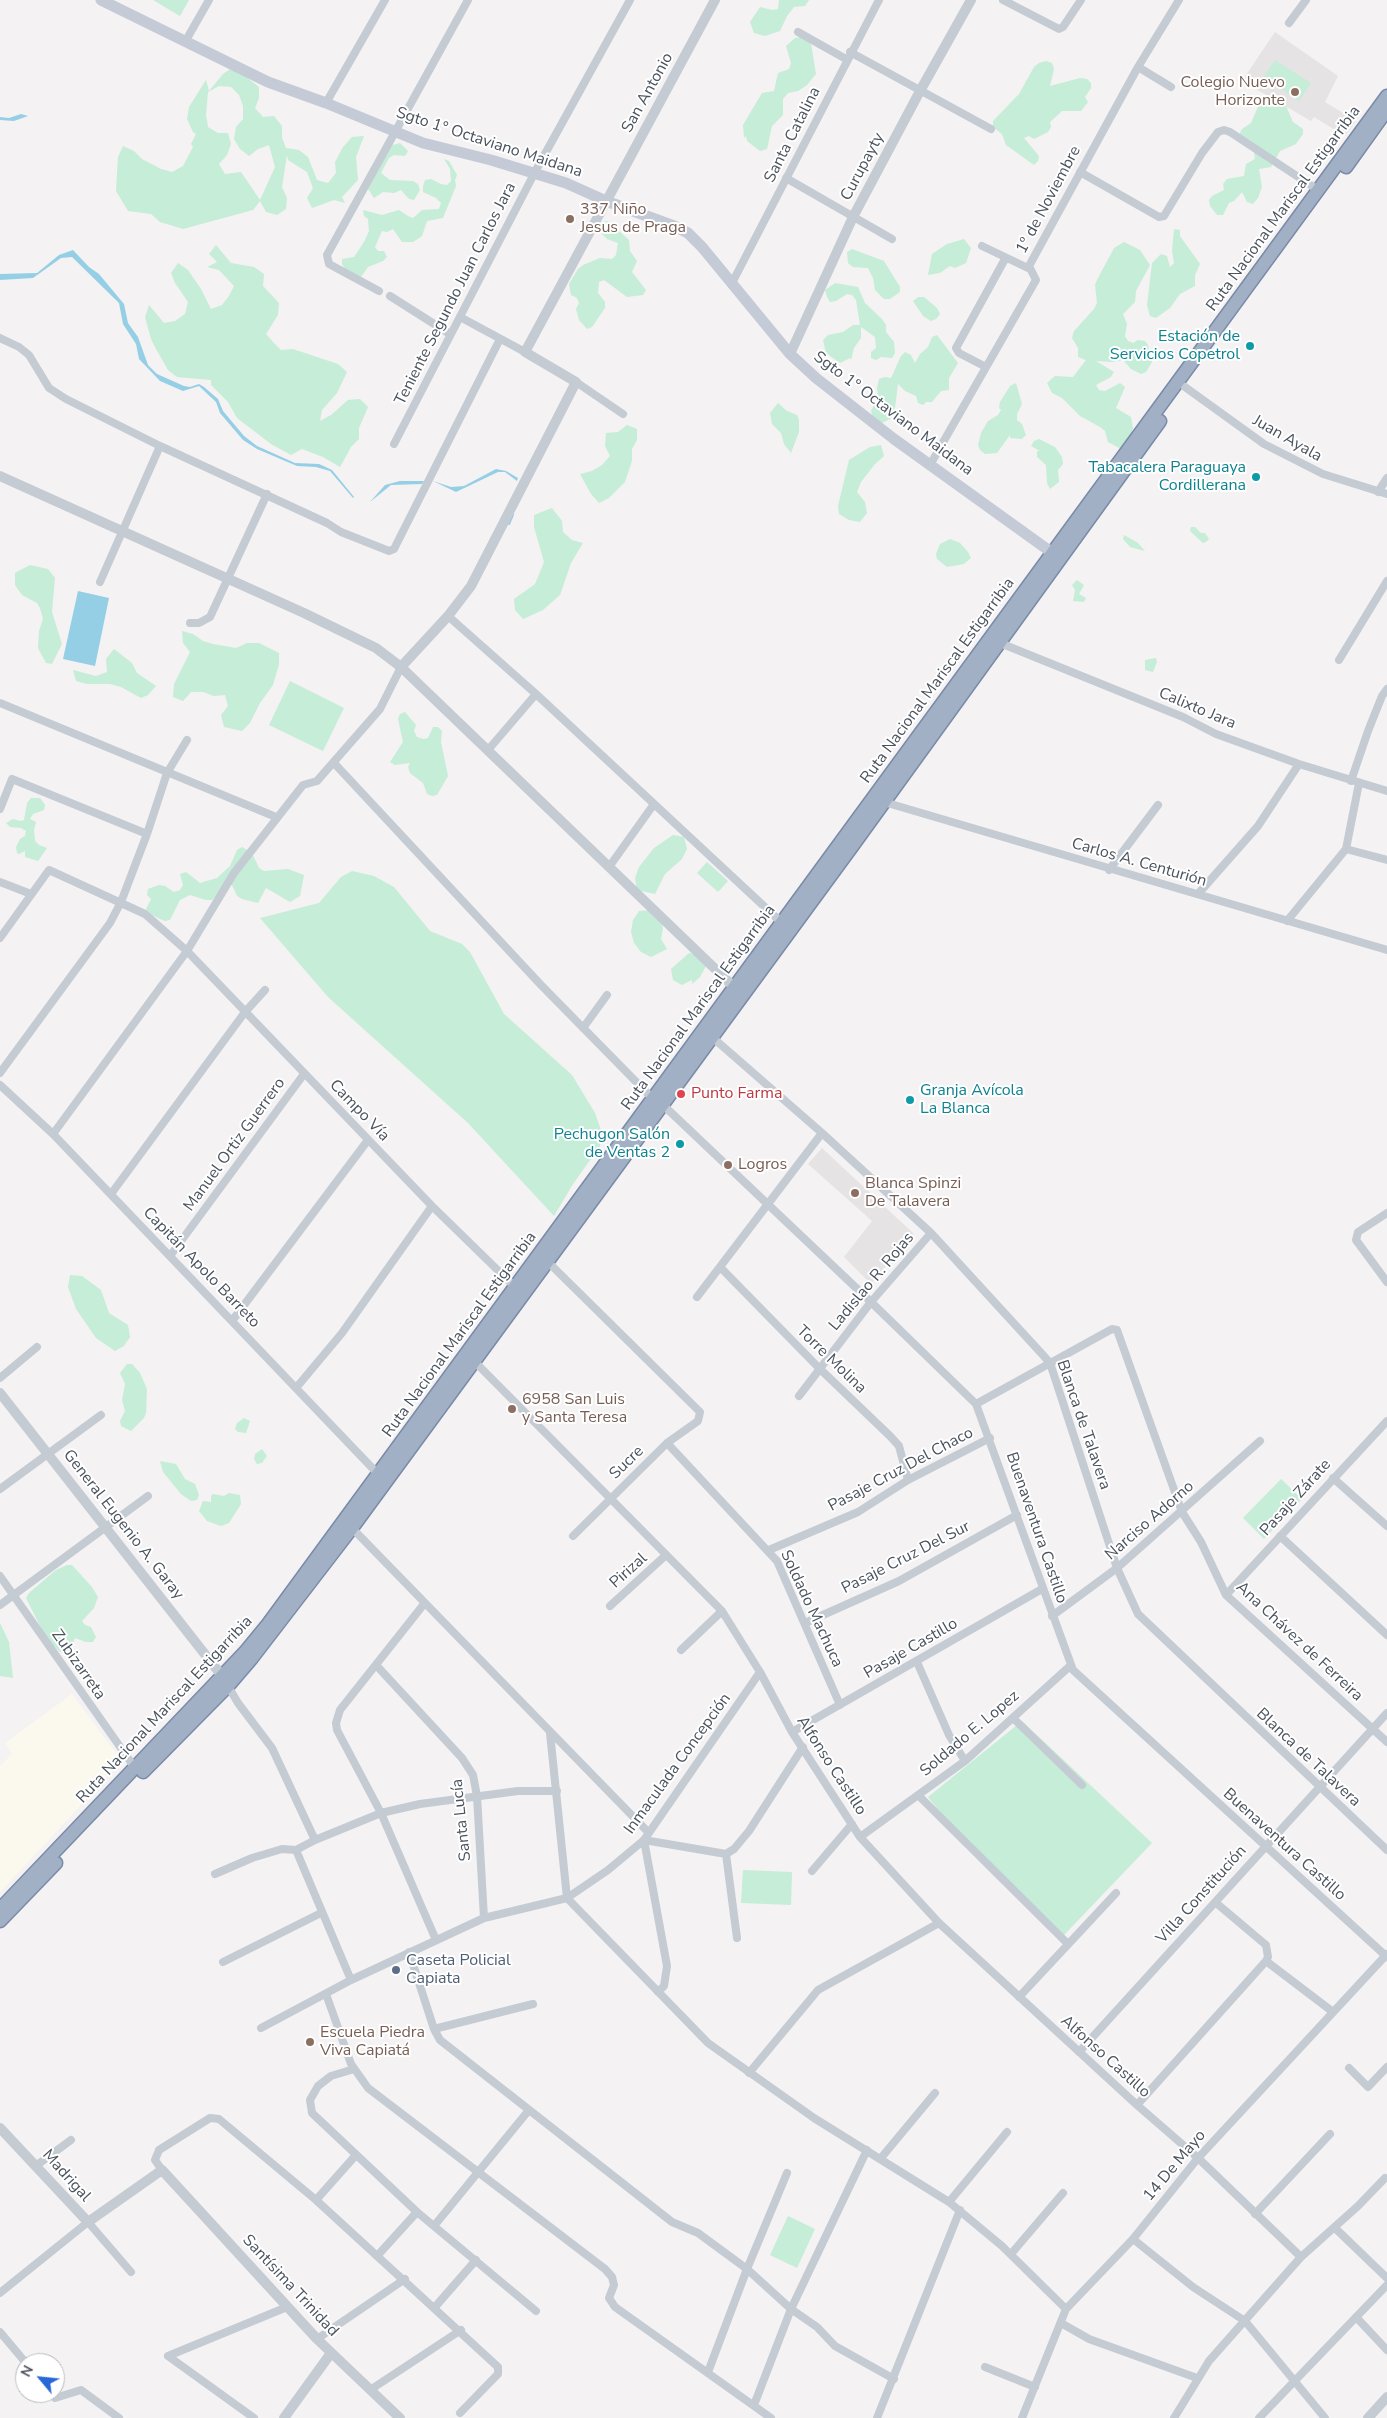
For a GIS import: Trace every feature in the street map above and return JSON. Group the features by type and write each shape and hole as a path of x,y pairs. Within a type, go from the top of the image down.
{"highway":[{"name":"Ruta Nacional Mariscal Estigarribia","path":"0,1909 135,1768 225,1681 515,1286 657,1102 712,1037 1000,643 1056,556 1387,96"},
{"name":"Ruta Nacional Mariscal Estigarribia","path":"0,1921 276,1628 352,1528 547,1262 734,987 1056,556 1185,387 1387,110"}],"main road":[{"name":"Sgto 1° Octaviano Maidana","path":"101,0 268,82 326,103 423,143 535,172 566,183 606,201 647,214 688,233 790,354 847,403 1056,556"}],"street":[{"path":"185,42 209,0"},
{"path":"326,103 385,0"},
{"path":"379,291 329,264 327,255 468,0"},
{"name":"Teniente Segundo Juan Carlos Jara","path":"394,444 535,172 630,0"},
{"name":"San Antonio","path":"524,352 715,0"},
{"name":"Santa Catalina","path":"732,283 848,56 879,0"},
{"name":"Curupayty","path":"790,354 853,217 971,0"},
{"path":"1003,0 1059,29 1063,27 1081,0"},
{"name":"1º de Noviembre","path":"930,465 1036,280 1029,266 1138,68 1179,0"},
{"path":"1289,23 1306,0"},
{"path":"798,32 920,91 991,128"},
{"path":"1138,68 1171,87"},
{"path":"1080,172 1160,217 1164,216 1202,153 1218,132 1224,130 1230,132 1318,190"},
{"path":"786,178 892,239"},
{"path":"982,246 1005,259 1030,269"},
{"path":"986,367 959,353 956,348 1005,259"},
{"path":"390,296 450,334"},
{"path":"460,317 576,382 624,414"},
{"path":"0,338 19,347 29,355 49,388 160,446 267,494 327,523 341,532 384,551 394,549 500,339"},
{"path":"53,1134 186,952 234,873 276,817 303,785 317,781 334,763 380,709 401,667 448,616 478,572 576,382"},
{"name":"Juan Ayala","path":"1185,387 1264,444 1323,474 1387,494"},
{"path":"100,582 160,446"},
{"path":"0,476 226,580 304,613 367,644 401,667 734,987"},
{"path":"1378,492 1387,478"},
{"path":"190,623 199,624 210,617 267,494"},
{"path":"1339,660 1387,581"},
{"path":"448,616 536,694 782,923"},
{"name":"Calixto Jara","path":"1000,643 1183,717 1216,734 1299,764 1387,791"},
{"path":"1287,921 1346,849 1354,782 1368,731 1387,688"},
{"path":"488,750 536,694"},
{"path":"0,703 167,774 276,817"},
{"path":"0,1073 110,923 121,902 167,774 187,740"},
{"name":"Buenaventura Castillo","path":"334,763 582,1028 657,1102 871,1302 976,1404 990,1438 1070,1666 1387,1956"},
{"path":"1198,894 1258,826 1299,764"},
{"path":"0,809 12,779 147,834"},
{"name":"Carlos A. Centurión","path":"884,802 1109,870 1198,894 1387,950"},
{"path":"609,867 654,804"},
{"path":"1109,870 1158,805"},
{"path":"1346,849 1387,860"},
{"name":"Campo Vía","path":"31,894 49,870 145,914 186,952 432,1206 515,1286"},
{"path":"0,882 31,894 0,938"},
{"path":"111,1194 244,1012 265,990"},
{"path":"582,1028 607,995"},
{"name":"Blanca de Talavera","path":"712,1037 822,1133 930,1233 1050,1363 1117,1568 1132,1604 1143,1621 1387,1850"},
{"name":"Manuel Ortiz Guerrero","path":"170,1256 304,1074"},
{"name":"Capitán Apolo Barreto","path":"0,1085 53,1134 378,1474"},
{"path":"698,1297 822,1133"},
{"path":"232,1321 368,1140"},
{"path":"296,1388 342,1333 432,1206"},
{"path":"1387,1213 1358,1232 1356,1240 1387,1282"},
{"name":"Ladislao R. Rojas","path":"799,1396 871,1302 930,1233"},
{"name":"Sucre","path":"547,1262 700,1412 698,1421 667,1443 574,1536"},
{"name":"Torre Molina","path":"720,1267 899,1446 908,1480"},
{"name":"Ana Chávez de Ferreira","path":"1050,1363 1112,1329 1117,1330 1182,1512 1200,1542 1226,1595 1387,1742"},
{"path":"0,1378 37,1347"},
{"name":"Alfonso Castillo","path":"474,1361 722,1611 760,1672 792,1732 860,1837 940,1923 1137,2105 1198,2158 1301,2257"},
{"path":"976,1404 1050,1363"},
{"name":"General Eugenio A. Garay","path":"0,1394 225,1681"},
{"path":"0,1489 101,1415"},
{"name":"Pasaje Zárate","path":"1226,1595 1387,1421"},
{"name":"Pasaje Cruz Del Chaco","path":"769,1550 858,1512 908,1480 990,1438"},
{"name":"Narciso Adorno","path":"1052,1616 1117,1568 1260,1441"},
{"name":"Soldado Machuca","path":"667,1443 769,1550 777,1561 840,1705"},
{"path":"1333,1478 1387,1526"},
{"path":"0,1605 148,1496"},
{"name":"Pasaje Cruz Del Sur","path":"805,1622 898,1581 1017,1515"},
{"path":"352,1528 550,1733 646,1837 667,1966 664,1986 658,1992"},
{"path":"1280,1536 1387,1635"},
{"name":"Pirizal","path":"610,1606 666,1555"},
{"name":"Zubizarreta","path":"0,1576 135,1768"},
{"name":"Pasaje Castillo","path":"792,1732 1042,1589"},
{"path":"424,1604 340,1710 336,1723 337,1730 381,1813 436,1940"},
{"path":"681,1650 722,1611"},
{"path":"917,1662 949,1735 965,1761"},
{"name":"Santa Lucía","path":"376,1666 469,1766 473,1774 477,1796 484,1918"},
{"name":"Soldado E. Lopez","path":"860,1837 965,1761 1070,1666"},
{"name":"Inmaculada Concepción","path":"261,2028 351,1980 484,1918 567,1898 608,1870 646,1837 760,1672"},
{"path":"225,1681 238,1703 272,1748 315,1840"},
{"name":"Villa Constitución","path":"1079,2052 1387,1713"},
{"path":"1013,1718 1082,1785"},
{"path":"550,1733 558,1791 567,1898 708,2042 814,2118 881,2158 960,2210 1011,2254 1066,2310"},
{"path":"646,1837 726,1854 734,1849 749,1831 802,1747"},
{"path":"216,1874 260,1855 282,1849 296,1850 315,1840 381,1813 420,1804 477,1796 518,1791 558,1791"},
{"path":"918,1795 1068,1944"},
{"path":"812,1871 852,1824"},
{"path":"296,1850 321,1913 351,1980"},
{"path":"726,1854 737,1938"},
{"path":"1019,1997 1116,1893"},
{"path":"1137,2105 1268,1957 1266,1945 1215,1902"},
{"path":"223,1962 321,1913"},
{"path":"749,2073 818,1990 940,1923"},
{"path":"409,1952 434,2029 440,2040 672,2222 698,2233 747,2269 791,2309 817,2327 835,2346 894,2379"},
{"name":"14 De Mayo","path":"1022,2418 1066,2310 1133,2239 1198,2158 1387,1956"},
{"path":"1266,1961 1333,2012"},
{"path":"326,1994 354,2069 368,2088 605,2269 612,2277 614,2285 609,2298 615,2307 772,2418"},
{"path":"434,2029 533,2004"},
{"path":"1348,2068 1368,2087 1387,2068"},
{"path":"354,2069 339,2072 323,2081 314,2090 310,2100 310,2108 317,2118 416,2212 536,2311"},
{"path":"881,2158 935,2093"},
{"path":"434,2226 529,2110"},
{"path":"162,2170 155,2160 159,2150 214,2117 316,2200 461,2330 498,2367 500,2371 460,2413"},
{"name":"Madrigal","path":"0,2128 37,2165 88,2222 162,2170"},
{"path":"949,2202 1007,2132"},
{"path":"1255,2214 1330,2134"},
{"path":"37,2165 71,2140"},
{"path":"754,2405 791,2309 866,2150"},
{"path":"316,2200 356,2155"},
{"name":"Santísima Trinidad","path":"162,2170 317,2339 400,2418"},
{"path":"708,2372 747,2269 787,2173"},
{"path":"1174,2418 1197,2378 1301,2257 1335,2228 1385,2178"},
{"path":"1011,2254 1063,2193"},
{"path":"878,2418 960,2210"},
{"path":"378,2255 416,2212"},
{"path":"0,2293 88,2222 131,2272"},
{"path":"1335,2228 1387,2278"},
{"path":"1133,2239 1192,2287 1245,2321 1325,2418"},
{"path":"435,2307 476,2260"},
{"path":"317,2339 404,2279"},
{"path":"1259,2418 1387,2285"},
{"path":"254,2418 168,2356 287,2307"},
{"path":"1356,2317 1387,2350"},
{"path":"1061,2322 1089,2338 1197,2378"},
{"path":"370,2390 461,2330"},
{"path":"0,2332 18,2353"},
{"path":"284,2418 332,2353"},
{"path":"985,2367 1035,2387"},
{"path":"65,2395 81,2390 119,2418"},
{"path":"1368,2418 1387,2397"}],"shaded area":[{"name":"Colegio Nuevo Horizonte","path":"1275,32 1338,76 1325,102 1356,121 1345,136 1314,117 1311,121 1242,81"},
{"name":"Blanca Spinzi De Talavera","path":"822,1148 914,1234 871,1284 844,1257 872,1221 808,1164"},
{"path":"72,1694 122,1761 0,1892 0,1766 12,1754 5,1743"}],"green space":[{"path":"153,0 189,0 180,16"},
{"path":"779,0 809,0 805,6 794,7 787,16 780,31 765,36 754,33 750,22 760,7 772,10 778,9"},
{"path":"801,37 811,43 816,74 807,85 798,91 788,93 783,99 783,115 772,126 767,149 760,151 747,141 746,136 744,138 743,125 762,93 774,91 778,73 789,69 791,63 786,46 795,38"},
{"path":"1275,60 1311,83 1299,101 1264,77"},
{"path":"1046,61 1052,63 1054,69 1050,86 1080,78 1087,79 1091,83 1091,88 1085,97 1088,102 1081,111 1062,111 1050,122 1051,127 1048,132 1034,139 1029,136 1024,138 1039,156 1038,161 1034,165 1006,145 1002,134 993,127 992,122 1019,94 1034,67"},
{"path":"233,67 259,87 259,98 255,108 263,117 274,116 282,126 282,138 286,148 299,150 308,157 317,180 328,183 336,173 335,162 343,147 352,137 364,136 356,157 358,180 342,197 345,203 334,200 312,208 307,198 313,188 307,172 288,160 287,155 282,187 287,198 286,209 277,215 266,212 260,201 253,210 183,229 160,222 151,214 128,211 116,191 118,157 123,146 161,169 172,172 183,166 193,147 191,144 196,134 193,132 187,119 189,107 206,80 209,91 223,74","holes":["219,86 231,87 239,95 243,106 243,119 236,127 234,139 240,149 249,156 258,149 269,145 275,167 260,200 241,172 225,174 219,164 227,155 231,144 228,133 218,133 208,127 206,115 208,92"]},
{"path":"1264,99 1286,106 1293,122 1303,129 1303,134 1296,144 1280,151 1271,167 1259,169 1262,187 1258,198 1253,204 1247,202 1242,192 1234,201 1229,203 1223,215 1217,215 1210,206 1209,200 1212,196 1224,190 1223,184 1227,179 1244,176 1246,164 1255,159 1254,152 1239,135 1242,129 1251,123 1260,102"},
{"path":"400,143 408,151 405,156 394,155 389,158 381,173 390,180 413,181 418,184 420,190 414,200 409,199 401,190 394,193 383,192 374,198 368,189 389,146"},
{"path":"444,159 449,161 457,175 455,180 456,186 443,218 427,221 422,236 413,242 402,242 393,229 387,232 382,231 375,247 378,251 384,251 387,257 383,261 368,267 361,277 345,269 342,259 354,257 369,231 368,219 364,216 363,210 382,215 399,210 413,218 422,210 439,209 441,203 436,198 423,192 423,186 425,180 431,179 447,185 451,181 450,169"},
{"path":"608,221 629,240 630,251 637,261 632,272 646,290 643,295 627,297 604,280 599,282 598,293 605,302 605,308 592,327 587,329 579,320 576,309 579,303 577,298 571,295 569,284 578,269 583,265 600,258 612,259 616,255 618,243 607,239 599,231 599,225 602,222"},
{"path":"1174,229 1180,230 1180,236 1200,264 1195,275 1195,286 1180,294 1170,308 1156,318 1150,316 1147,305 1152,263 1161,254 1167,256 1170,267 1174,263 1172,251"},
{"path":"964,239 971,248 966,263 955,268 950,266 940,273 928,275 932,254 947,244"},
{"path":"1124,242 1140,250 1150,265 1136,291 1135,302 1123,314 1127,324 1125,336 1128,341 1133,343 1138,340 1145,341 1148,345 1152,362 1146,372 1141,374 1131,369 1123,360 1112,362 1096,361 1114,372 1111,377 1096,385 1099,390 1105,391 1120,383 1125,387 1116,408 1131,417 1133,429 1124,446 1119,448 1108,442 1105,431 1080,416 1062,398 1052,393 1047,383 1055,376 1073,377 1086,360 1078,357 1078,348 1072,338 1074,331 1094,309 1097,303 1095,285 1097,280 1114,248"},
{"path":"216,245 231,263 254,267 264,274 263,286 279,303 278,315 266,334 281,350 293,349 338,364 347,372 337,393 322,410 320,421 331,415 348,400 360,399 368,407 359,428 359,439 351,447 340,467 323,457 302,449 291,455 271,444 237,418 228,402 211,385 211,380 177,377 168,370 156,349 145,317 149,305 164,323 175,321 185,314 188,302 175,283 171,273 178,263 188,270 201,289 211,309 222,305 229,296 234,286 219,270 207,267 217,262 209,254"},
{"path":"852,249 884,261 900,287 900,292 890,299 884,299 875,290 873,278 868,268 853,267 848,263 847,252"},
{"path":"835,283 858,287 865,303 886,325 886,332 894,342 895,353 892,358 881,357 876,360 871,358 871,352 876,348 875,337 861,327 861,338 854,348 851,360 850,358 840,363 826,353 823,340 828,335 843,332 853,325 860,325 856,300 852,295 847,294 836,301 830,302 827,297 825,290"},
{"path":"918,297 924,297 937,308 940,314 936,319 931,321 923,316 913,301"},
{"path":"937,335 958,363 949,378 949,390 941,391 932,402 926,402 923,405 918,403 916,396 905,391 898,384 895,408 890,419 882,423 873,418 871,411 878,397 879,379 891,378 901,356 905,352 911,355 915,363 920,354 928,347 932,337"},
{"path":"1016,383 1022,404 1017,414 1017,420 1022,424 1026,435 1022,439 1010,438 1010,435 997,453 985,454 978,445 981,433 988,421 998,415 1001,410 999,408 1000,402 1010,386"},
{"path":"778,403 787,411 797,415 799,420 799,432 791,453 784,444 781,433 772,424 770,413"},
{"path":"627,425 637,429 637,440 632,449 632,461 625,482 609,498 599,503 591,494 580,474 592,471 602,465 610,456 605,446 606,433 618,432"},
{"path":"1039,439 1055,447 1062,457 1063,464 1058,470 1059,482 1050,489 1047,483 1046,465 1037,457 1037,451 1040,451 1031,446 1034,441"},
{"path":"881,445 884,456 861,482 857,492 865,502 867,513 860,522 849,520 839,514 838,506 849,460 870,447"},
{"path":"552,508 562,521 563,532 572,540 583,543 571,563 560,595 543,610 523,619 515,610 514,599 535,584 544,562 534,527 534,515"},
{"path":"1191,527 1195,527 1201,533 1205,533 1209,539 1203,543 1190,531"},
{"path":"1124,535 1138,543 1145,551 1130,547 1123,539"},
{"path":"950,539 960,543 968,552 971,558 964,564 947,567 937,559 936,554 940,544"},
{"path":"30,565 48,569 55,578 52,612 62,644 52,664 46,663 38,648 39,631 43,619 40,608 37,603 22,595 15,585 15,573"},
{"path":"1077,580 1084,585 1079,594 1086,598 1084,602 1073,601 1075,590 1072,585"},
{"path":"182,631 213,644 236,648 247,643 259,643 279,653 279,664 273,685 260,703 250,723 242,731 224,727 221,715 228,706 225,695 214,696 203,692 191,692 183,701 173,697 174,684 190,652 183,643"},
{"path":"114,649 132,663 137,673 156,686 148,695 141,698 121,687 110,684 87,684 76,681 73,670 96,676 107,672 106,659"},
{"path":"1156,658 1157,662 1153,672 1145,670 1145,660"},
{"path":"290,681 344,708 323,751 269,725"},
{"path":"405,712 416,725 414,731 417,737 428,738 433,727 438,727 442,731 441,742 448,776 437,795 427,794 423,783 410,773 408,767 410,763 395,765 390,762 403,742 398,719 400,714"},
{"path":"31,798 40,798 45,805 44,810 33,814 30,819 36,822 34,830 35,841 47,848 38,861 25,857 25,851 17,853 16,847 20,839 25,836 26,831 21,828 10,827 6,823 13,819 24,820 27,803"},
{"path":"673,835 684,837 687,849 682,859 665,874 655,894 637,890 635,878 639,867 654,848"},
{"path":"242,847 252,853 259,868 264,871 288,869 304,875 300,896 290,902 266,888 258,903 237,896 232,885 229,885 212,900 190,895 180,900 170,920 160,919 150,914 146,909 151,899 147,895 148,889 159,885 165,886 174,892 180,890 183,885 180,874 186,872 200,883 217,878 230,866 237,850"},
{"path":"707,862 728,881 718,892 697,873"},
{"path":"352,871 374,876 394,887 430,931 462,944 470,952 504,1014 572,1075 595,1113 602,1133 600,1146 573,1184 554,1216 468,1123 328,997 260,918 319,903 341,877"},
{"path":"650,910 660,917 663,928 661,939 667,949 651,957 641,952 634,943 631,932 633,920 639,911"},
{"path":"689,953 700,956 706,966 700,977 692,984 692,980 682,985 673,980 671,969"},
{"path":"70,1275 82,1276 101,1290 109,1313 128,1325 130,1337 124,1346 115,1351 96,1338 76,1309 68,1287"},
{"path":"127,1364 132,1364 140,1373 147,1389 146,1413 144,1418 131,1431 121,1426 120,1421 125,1411 122,1400 125,1384 120,1373"},
{"path":"244,1418 250,1421 246,1433 238,1432 235,1429 237,1423"},
{"path":"262,1449 267,1456 262,1463 257,1464 254,1459 255,1454"},
{"path":"160,1461 176,1464 185,1479 195,1484 199,1495 197,1500 191,1501 181,1494 163,1472"},
{"path":"1281,1479 1302,1499 1264,1539 1243,1518"},
{"path":"229,1493 240,1495 241,1504 229,1523 221,1526 207,1521 199,1511 203,1501 211,1502 213,1494 224,1496"},
{"path":"72,1565 92,1587 98,1597 94,1608 82,1621 85,1625 91,1627 96,1637 93,1642 86,1642 75,1638 71,1650 66,1653 60,1652 47,1640 26,1598 29,1593 56,1570"},
{"path":"0,1623 9,1642 13,1678 0,1676"},
{"path":"1022,1721 1152,1843 1064,1935 948,1822 928,1797"},
{"path":"743,1870 792,1872 791,1905 741,1903"},
{"path":"788,2216 815,2229 797,2268 770,2255"}],"water":[{"path":"21,114 28,116 14,121 0,120 0,117 9,118"},
{"path":"73,250 89,267 99,274 124,304 128,323 138,337 148,365 157,374 184,386 190,387 199,384 204,387 218,399 223,411 244,436 257,446 295,463 319,464 332,470 354,497 330,471 316,467 297,466 257,449 243,440 220,413 216,402 199,386 183,391 160,381 139,359 136,344 123,324 119,303 72,257 61,258 33,278 0,280 0,274 37,273 59,255"},
{"path":"496,469 506,471 518,478 517,481 505,472 498,472 456,492 433,481 451,487 464,486"},
{"path":"400,481 424,481 422,484 391,485 370,502 385,485"},
{"path":"78,591 109,598 95,666 63,659"}],"waterway":[{"path":"509,524 513,515"}],"place":[{"name":"Colegio Nuevo Horizonte","path":"1295,92"},
{"name":"337 Niño Jesus de Praga","path":"570,219"},
{"name":"Estación de Servicios Copetrol","path":"1250,346"},
{"name":"Tabacalera Paraguaya Cordillerana","path":"1256,477"},
{"name":"Punto Farma","path":"681,1094"},
{"name":"Granja Avícola La Blanca","path":"910,1100"},
{"name":"Pechugon Salón de Ventas 2","path":"680,1144"},
{"name":"Logros","path":"728,1165"},
{"name":"Blanca Spinzi De Talavera","path":"855,1193"},
{"name":"6958 San Luis y Santa Teresa","path":"512,1409"},
{"name":"Caseta Policial Capiata","path":"396,1970"},
{"name":"Escuela Piedra Viva Capiatá","path":"310,2042"}]}
